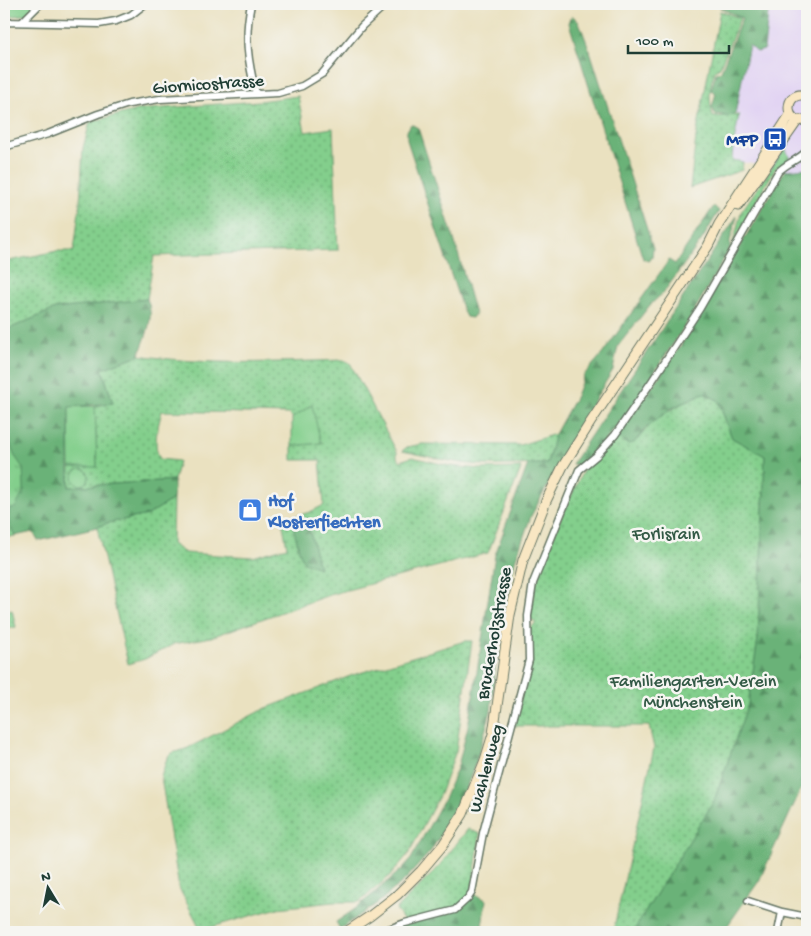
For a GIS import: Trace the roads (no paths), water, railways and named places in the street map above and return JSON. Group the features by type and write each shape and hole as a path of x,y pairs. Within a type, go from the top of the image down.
{"main road":[{"name":"Bruderholzstrasse","path":"346,932 398,895 438,851 463,814 485,760 493,734 510,615 523,560 546,501 563,466 708,246 724,227 802,119 788,107 791,100 798,95 807,96"}],"street":[{"path":"22,22 40,4"},
{"path":"4,34 4,22 99,24 131,16 145,4"},
{"path":"252,4 247,37 248,64 256,94"},
{"name":"Giornicostrasse","path":"4,147 48,134 129,104 160,99 278,93 302,86 322,74 362,26 386,4"},
{"name":"Wahlenweg","path":"380,932 404,923 455,910 472,892 490,804 529,660 528,616 533,583 579,470 596,456 615,435 700,308 778,172 785,165 799,159 807,151"},
{"path":"748,902 807,917"},
{"path":"778,932 782,912"}],"place":[{"name":"MFP","path":"775,139"},
{"name":"Hof Klosterfiechten","path":"250,510"}],"park label":[{"name":"Forlisrain","path":"666,533"},
{"name":"Familiengarten-Verein Münchenstein","path":"693,690"}]}
